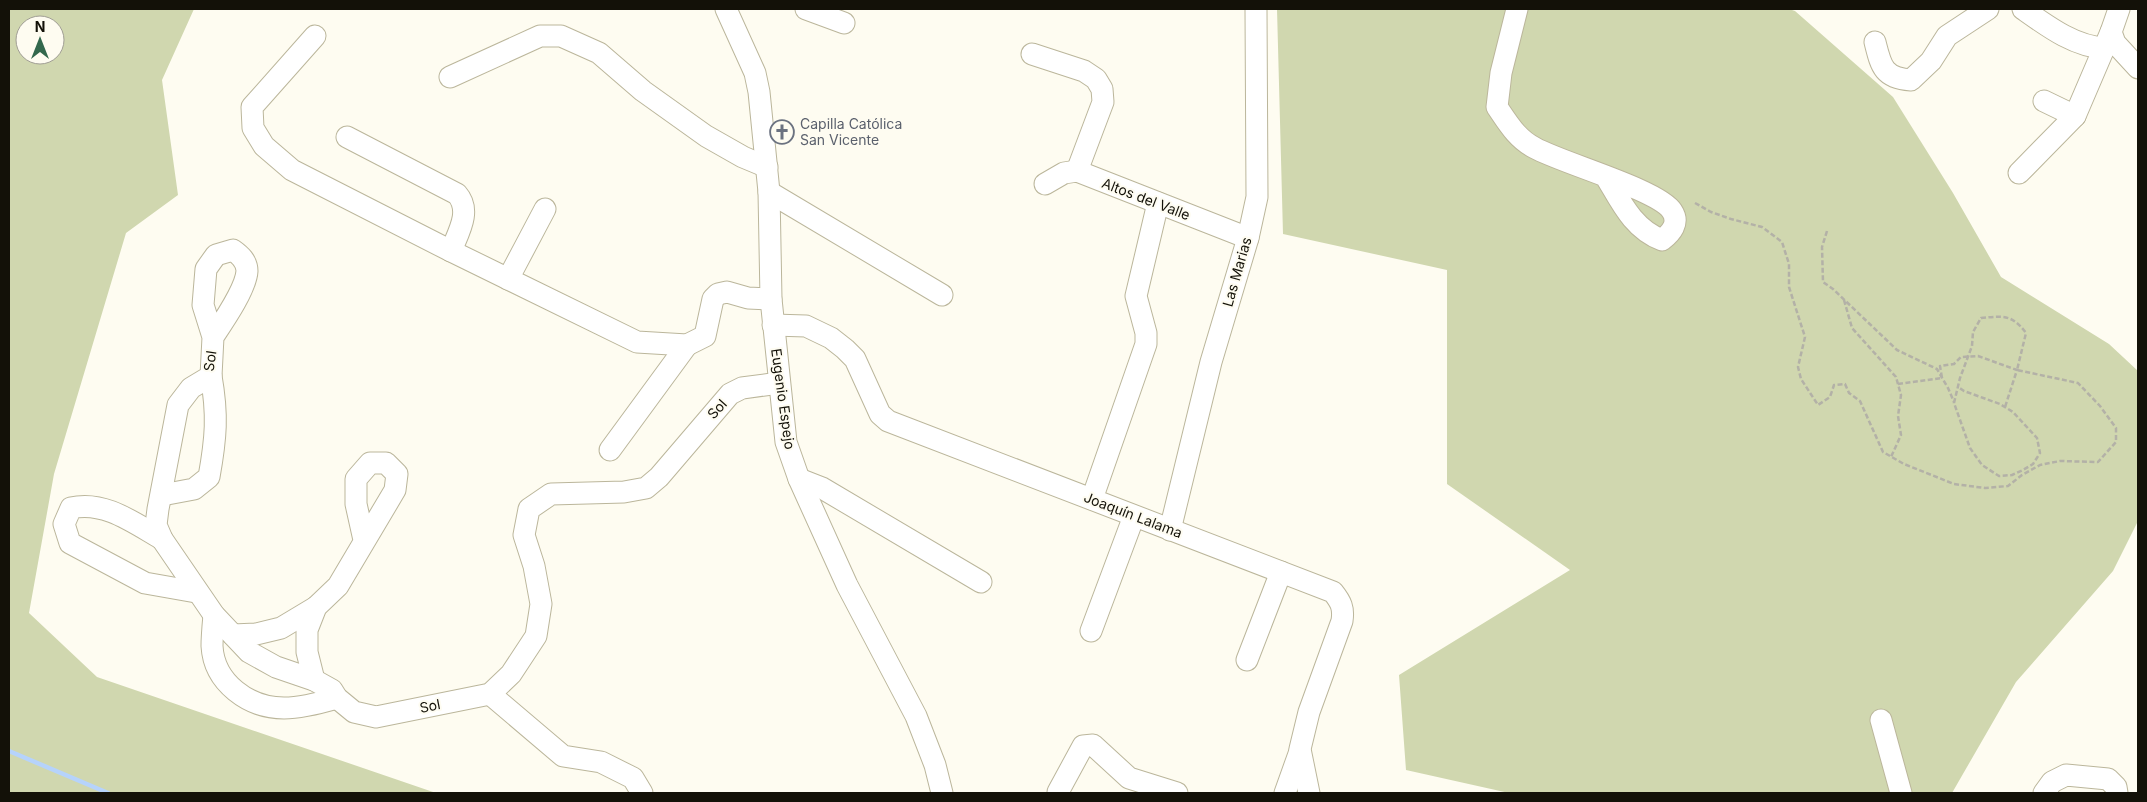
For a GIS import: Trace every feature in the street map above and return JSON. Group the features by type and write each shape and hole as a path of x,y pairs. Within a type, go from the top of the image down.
{"street":[{"name":"Eugenio Espejo","path":"726,9 755,74 759,92 769,192 773,325 786,442 799,479 847,585 916,716 935,766 942,793"},
{"path":"806,9 844,23"},
{"name":"Las Marias","path":"1170,530 1211,362 1248,238 1257,197 1256,9"},
{"path":"1517,9 1501,74 1497,106 1518,138 1535,148 1606,177"},
{"path":"1875,42 1882,67 1896,79 1911,80 1931,61 1947,36 1988,9"},
{"path":"2023,9 2041,22 2090,47 2108,40 2115,43 2121,52 2138,68"},
{"path":"2019,173 2075,116 2108,40 2119,9"},
{"path":"315,36 252,106 253,128 264,146 292,170 451,251 637,342 687,345"},
{"path":"450,77 540,36 561,36 599,53 643,91 706,136 743,157 767,167"},
{"path":"1032,54 1084,71 1096,79 1102,89 1103,102 1077,172 1070,171 1064,173 1045,184"},
{"path":"2044,101 2075,116"},
{"path":"347,137 457,194 463,201 464,208 463,217 451,251"},
{"name":"Altos del Valle","path":"1077,172 1248,238"},
{"path":"769,192 942,295"},
{"path":"1092,499 1146,344 1145,326 1136,296 1158,203"},
{"path":"508,279 545,210"},
{"path":"610,450 687,345 705,336 713,300 718,294 727,292 748,298 771,299"},
{"name":"Joaquín Lalama","path":"773,325 806,326 831,338 845,349 854,359 880,414 888,421 1332,592 1340,600 1344,610 1342,621 1309,712 1300,749 1309,793"},
{"name":"Sol","path":"213,337 211,376 192,388 178,406 156,525 162,539 214,616 249,652 269,663 314,680 332,690 337,698 354,712 376,717 490,694 511,674 536,636 541,604 534,566 524,535 529,509 551,494 624,492 646,488 659,477 730,394 742,388 779,384"},
{"path":"162,496 194,489 210,477 216,436 216,405 211,376"},
{"path":"799,479 822,488 981,582"},
{"path":"162,539 114,512 85,505 71,508 64,524 70,543 145,583 196,592"},
{"path":"1091,632 1134,516"},
{"path":"233,635 256,634 280,628 316,608 338,586 364,540"},
{"path":"1247,660 1281,572"},
{"path":"314,680 307,652 307,630 316,608"},
{"path":"214,616 212,648 216,665 228,686 254,703 283,708 313,704 337,698"},
{"path":"490,694 563,756 601,762 633,778 642,793"},
{"path":"1881,720 1901,793"},
{"path":"1058,792 1083,746 1093,744 1130,778 1177,793"},
{"path":"1285,793 1300,749"},
{"path":"2044,793 2052,782 2066,775 2108,779 2116,787 2117,793"}],"path":[{"path":"1695,203 1724,217 1762,227 1782,242 1789,264 1789,287 1805,338 1798,367 1801,379 1818,405 1830,397 1834,385 1845,384 1848,392 1860,401 1883,452 1954,484 1985,488 2008,486 2022,475 2040,466 2060,461 2098,462 2116,442 2116,428 2100,406 2078,384 2018,370 1986,358 1968,357 1961,357 1954,364 1940,366 1942,378"},
{"path":"1827,231 1822,247 1823,282 1843,298 1897,350 1936,369 1954,403 1970,448 1982,465 1999,476 2012,475 2033,464 2040,453 2037,438 2012,412 2005,407 1958,387"},
{"path":"1843,298 1852,328 1896,377 1901,395 1898,416 1901,435 1892,457"},
{"path":"1954,403 1972,346 1973,332 1981,318 2002,316 2018,322 2026,333 2018,370 2005,407"},
{"path":"1898,384 1942,378"}],"green space":[{"path":"9,9 194,9 162,80 178,195 126,233 54,474 29,613 97,677 436,793 9,793"},
{"path":"1277,9 1789,9 1795,11 1893,97 1953,193 2001,277 2109,344 2138,371 2138,521 2113,571 2016,682 1952,793 1509,793 1406,770 1399,675 1570,570 1447,484 1447,270 1283,234"}],"waterway":[{"path":"9,751 108,793"}],"place":[{"name":"Capilla Católica San Vicente","path":"782,132"}]}
